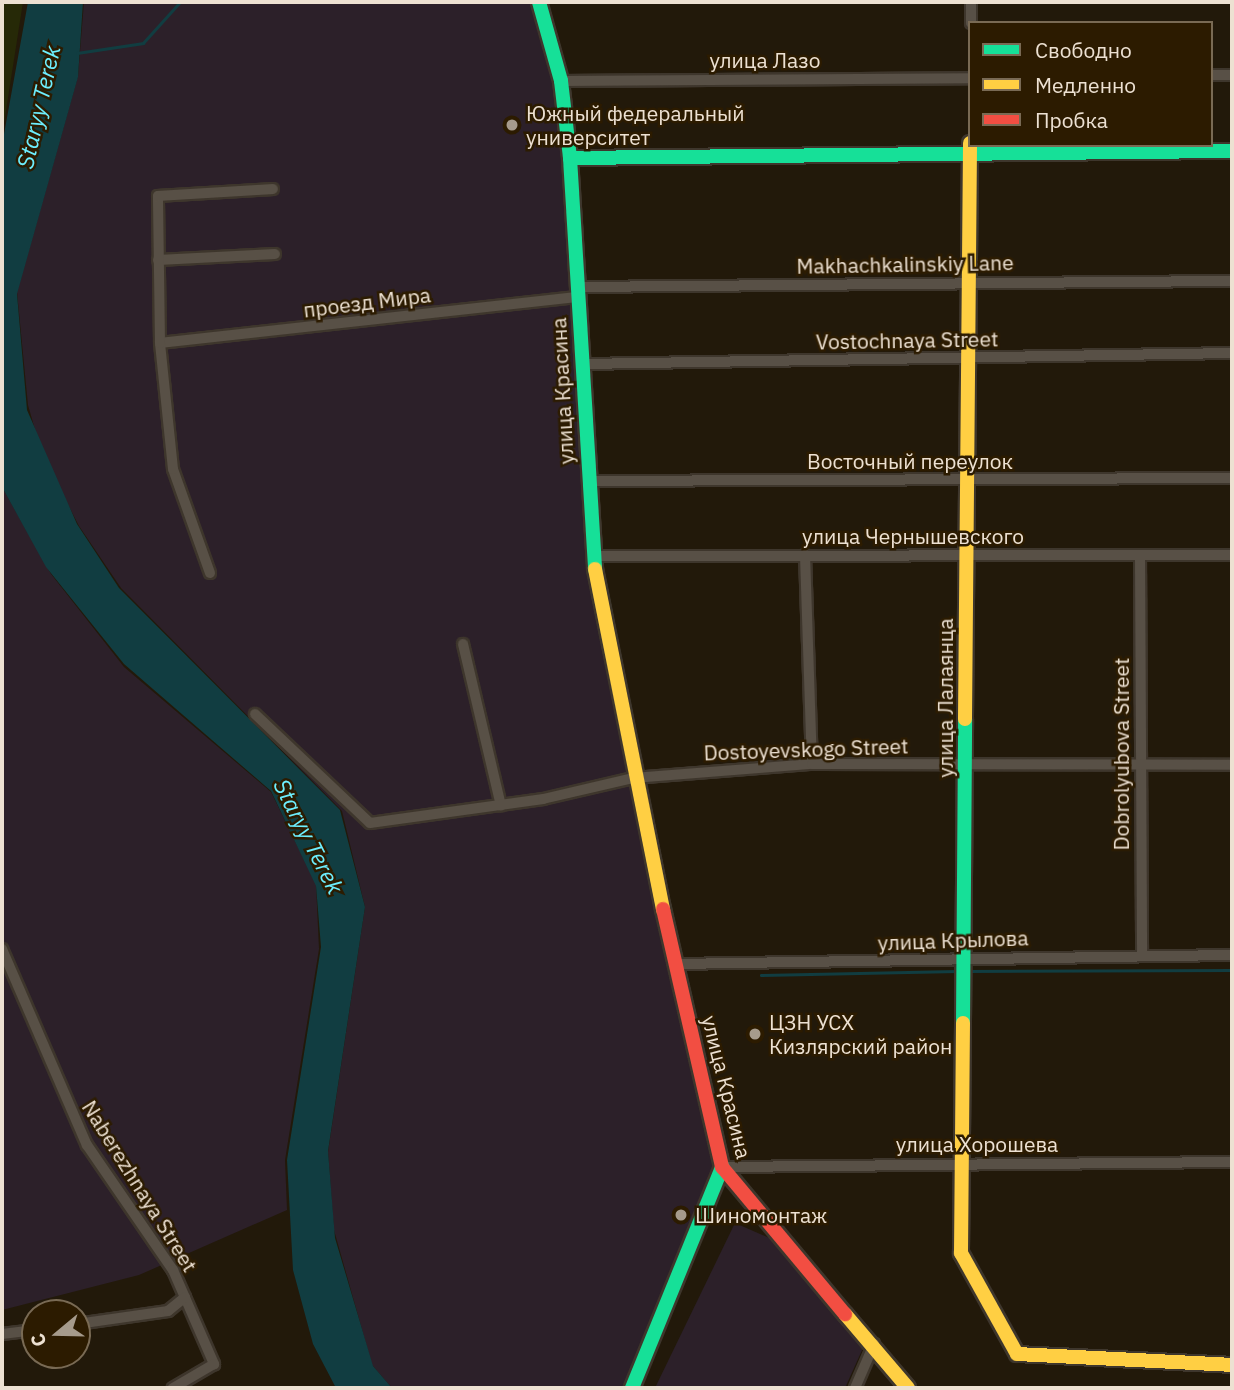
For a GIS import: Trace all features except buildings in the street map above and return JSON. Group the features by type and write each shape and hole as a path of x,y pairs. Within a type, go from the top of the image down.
{"street":[{"name":"улица Красина","path":"539,2 561,80 570,158 593,556 634,778 722,1167 874,1344 908,1388"},
{"path":"971,2 971,21"},
{"path":"1213,75 1232,75"},
{"name":"улица Лазо","path":"561,80 968,78"},
{"path":"570,158 970,148 1232,151"},
{"name":"улица Лалаянца","path":"970,148 961,1253 1017,1354 1232,1365"},
{"path":"210,573 173,469 160,343 158,196 272,189"},
{"path":"158,260 275,254"},
{"name":"Makhachkalinskiy Lane","path":"578,292 969,283 1232,281"},
{"name":"проезд Мира","path":"160,343 578,292"},
{"name":"Vostochnaya Street","path":"583,364 1232,353"},
{"name":"Восточный переулок","path":"588,481 1232,478"},
{"path":"805,555 812,764"},
{"name":"Dobrolyubova Street","path":"1140,555 1142,952"},
{"name":"улица Чернышевского","path":"593,556 1232,555"},
{"path":"463,644 501,806"},
{"path":"255,714 370,823 501,806 634,778"},
{"name":"Dostoyevskogo Street","path":"634,778 812,764 1232,765"},
{"name":"Naberezhnaya Street","path":"2,949 87,1145 184,1297 214,1364 173,1388"},
{"name":"улица Крылова","path":"675,964 964,961 1142,952 1232,955"},
{"name":"улица Хорошева","path":"722,1167 962,1161 1232,1162"},
{"path":"632,1388 722,1167"},
{"path":"91,1322 168,1311 184,1297"},
{"path":"2,1334 21,1332"},
{"path":"855,1388 874,1344"}],"shaded area":[{"path":"84,2 536,2 563,97 586,545 716,1167 625,1388 392,1388 372,1365 334,1230 328,1152 365,907 342,811 121,588 79,526 42,454 28,405 17,292 78,76"},
{"path":"2,487 51,574 124,667 271,792 316,884 319,949 285,1160 287,1210 139,1275 45,1299 21,1299 21,1305 2,1310"},
{"path":"735,1223 790,1247 863,1348 845,1388 655,1388"}],"green space":[{"path":"2,2 23,2 2,136"}],"water":[{"name":"Staryy Terek","path":"28,2 83,2 78,77 17,294 27,410 77,524 119,588 340,810 365,907 328,1151 335,1238 373,1366 392,1388 336,1388 313,1344 293,1270 287,1160 321,947 316,886 271,791 124,664 46,567 2,487 2,145"}],"waterway":[{"path":"77,53 143,43 180,2"},
{"path":"967,971 1232,970"},
{"path":"761,975 957,971"}],"traffic: fast":[{"path":"539,2 561,81 570,158 595,569"},
{"path":"570,158 1232,151"},
{"path":"963,1023 965,719"},
{"path":"632,1388 722,1167"}],"traffic: slow":[{"path":"965,719 970,147"},
{"path":"595,569 663,909"},
{"path":"963,1023 961,1253 1017,1354 1232,1365"},
{"path":"845,1314 908,1388"}],"traffic: jam":[{"path":"663,909 722,1167 845,1314"}],"place":[{"name":"Южный федеральный университет","path":"512,125"},
{"name":"ЦЗН УСХ Кизлярский район","path":"755,1034"},
{"name":"Шиномонтаж","path":"681,1215"}]}
